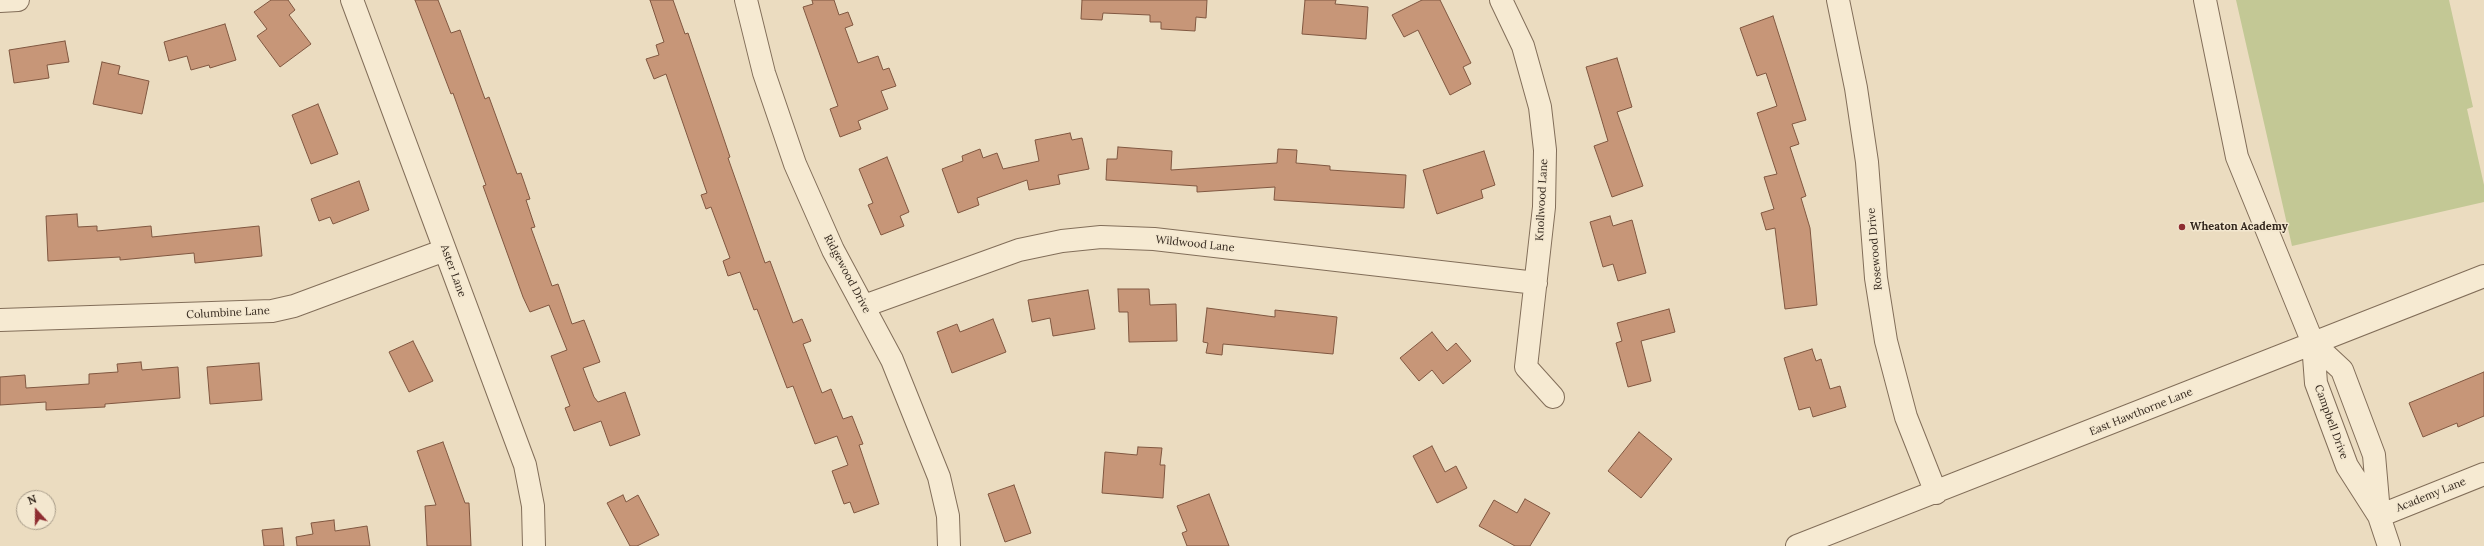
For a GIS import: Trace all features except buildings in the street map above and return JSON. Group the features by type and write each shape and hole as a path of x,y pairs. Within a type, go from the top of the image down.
{"street":[{"path":"0,0 18,0"},
{"name":"Aster Lane","path":"352,0 529,479 534,546"},
{"name":"Ridgewood Drive","path":"746,0 764,73 795,164 833,250 892,360 938,477 948,516 949,546"},
{"name":"Knollwood Lane","path":"1500,0 1522,46 1540,107 1546,172 1536,283 1526,366 1553,397"},
{"name":"Rosewood Drive","path":"1838,0 1856,88 1867,162 1876,278 1886,342 1906,417 1936,493"},
{"path":"2205,0 2237,157 2313,343"},
{"name":"Wildwood Lane","path":"864,306 1019,250 1062,241 1101,237 1154,239 1536,283"},
{"name":"Columbine Lane","path":"0,320 272,311 294,306 445,250"},
{"name":"East Hawthorne Lane","path":"1797,546 1936,493 2484,276"},
{"name":"Campbell Drive","path":"2313,343 2316,383 2336,439 2347,466 2379,516"},
{"name":"Campbell Drive","path":"2313,343 2342,370 2374,455 2379,516 2389,546"},
{"name":"Academy Lane","path":"2379,516 2484,474"}],"green space":[{"path":"2236,0 2449,0 2473,107 2467,109 2484,185 2484,202 2292,246"}],"place":[{"name":"Wheaton Academy","path":"2182,227"}]}
